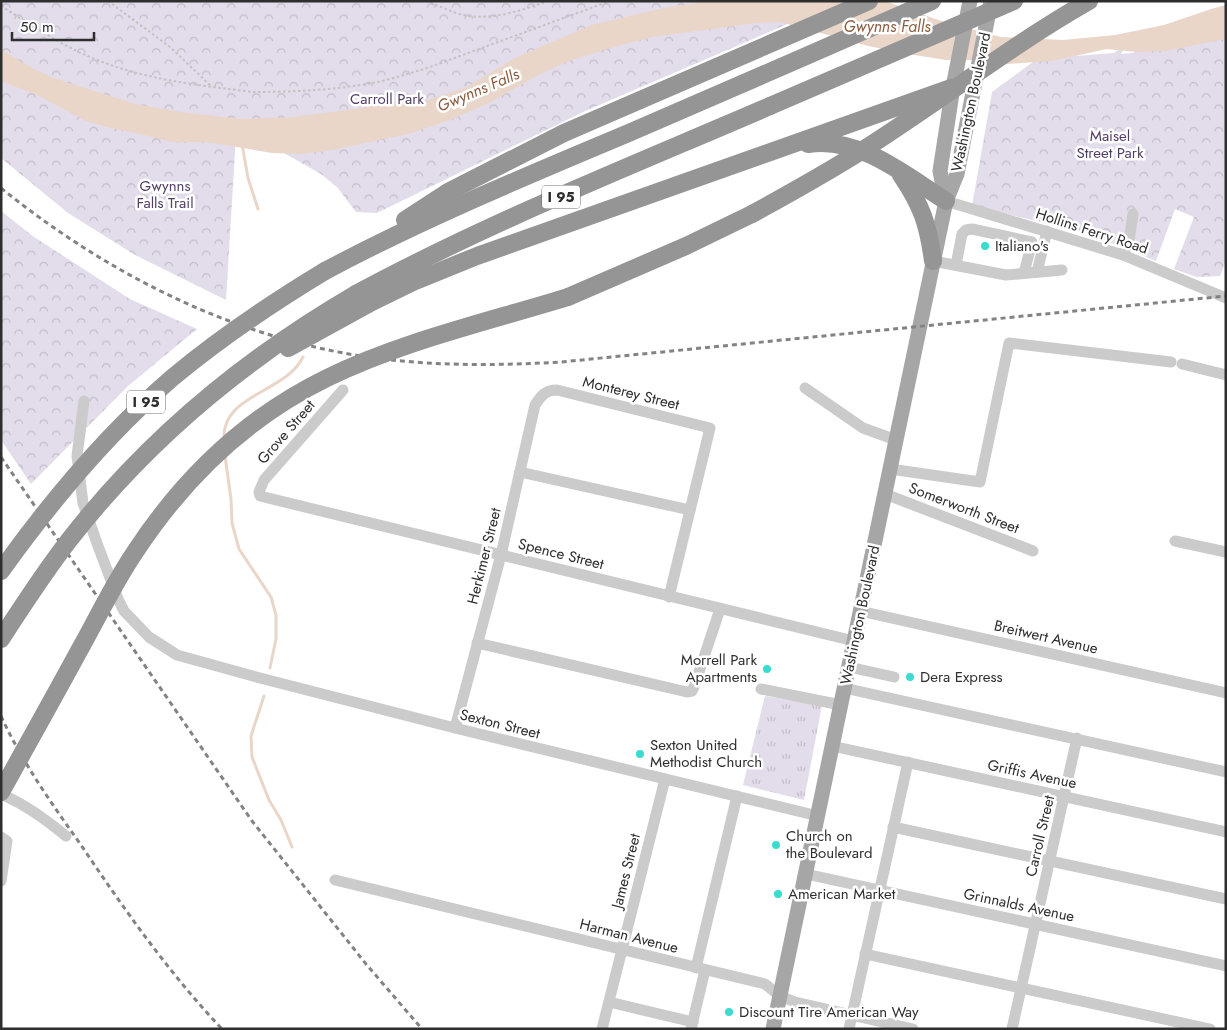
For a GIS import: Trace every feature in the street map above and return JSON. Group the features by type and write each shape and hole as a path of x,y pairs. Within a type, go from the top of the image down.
{"highway":[{"path":"324,271 448,192 572,129 869,1"},
{"name":"I 95","path":"1,571 40,517 72,479 126,422 172,378 228,335 324,271 452,208 932,1"},
{"name":"I 95","path":"1,639 54,561 90,514 143,456 197,406 362,299 403,268 468,237 1014,1"},
{"path":"1,793 134,554 173,499 197,472 254,423 325,379 362,362 417,342 568,297 686,246 752,214 797,190 882,138 1018,45 1089,1"},
{"path":"362,299 413,282 477,256 783,148 976,75"},
{"path":"783,148 816,142 838,144 864,152 898,170 946,201"},
{"path":"898,170 913,192 921,209 929,230 933,261"}],"main road":[{"name":"Washington Boulevard","path":"774,1029 933,261 946,201 957,174 990,5"},
{"name":"Washington Boulevard","path":"946,201 940,172 954,82 969,6"}],"street":[{"name":"Hollins Ferry Road","path":"946,201 1123,255 1226,298"},
{"path":"1123,255 1129,241 1133,214"},
{"path":"956,265 962,234 966,230 972,229 1044,245"},
{"path":"1037,272 1047,231"},
{"path":"1024,273 1032,242"},
{"path":"933,261 1006,275 1062,270"},
{"path":"890,469 980,482 1009,343 1176,363 1226,375"},
{"path":"805,388 863,428 896,440"},
{"name":"Grove Street","path":"260,496 259,492 264,480 343,390"},
{"name":"Monterey Street","path":"544,393 550,390 557,390 710,428 690,510"},
{"name":"Herkimer Street","path":"455,728 501,555 535,405 544,393"},
{"name":"Sexton Street","path":"84,401 77,456 83,503 98,546 124,611 149,636 177,656 455,728 818,816"},
{"path":"520,472 690,510 669,597"},
{"name":"Somerworth Street","path":"884,494 1033,551"},
{"name":"Spence Street","path":"260,496 854,641"},
{"path":"1175,541 1226,552"},
{"path":"477,643 687,692 692,691 694,687 720,609"},
{"name":"Breitwert Avenue","path":"860,611 1226,693"},
{"path":"849,667 894,676"},
{"path":"844,688 1226,772"},
{"path":"761,689 841,705"},
{"name":"Carroll Street","path":"1012,1029 1077,738"},
{"name":"Griffis Avenue","path":"832,746 1226,832"},
{"path":"848,1029 908,762"},
{"name":"James Street","path":"602,1029 665,779"},
{"path":"1,793 42,817 66,836"},
{"path":"609,1002 692,1025 701,969 737,796"},
{"path":"894,826 1226,899"},
{"path":"1,881 4,839"},
{"name":"Grinnalds Avenue","path":"806,874 1226,966"},
{"name":"Harman Avenue","path":"335,880 765,984 780,996 795,1002 852,1016 872,1024 913,1029"},
{"path":"865,954 1210,1029"}],"path":[{"path":"108,1 170,48 212,87"},
{"path":"426,1 456,13 480,16 506,15 548,1"},
{"path":"1,6 52,38 90,57 165,81 253,92 284,92 375,83 430,67 610,1"}],"green space":[{"name":"Carroll Park","path":"1,1 841,1 583,112 377,213 356,212 337,187 321,174 259,139 236,135 226,300 135,255 68,213 1,158"},
{"name":"Maisel Street Park","path":"1226,30 1226,261 1220,276 1197,277 1174,269 1194,217 1175,209 1156,261 1087,233 972,206 992,92 1037,59 1114,53 1121,48 1123,50 1121,54 1132,53"},
{"path":"1,211 34,237 130,299 197,329 128,386 31,484 1,440"},
{"path":"765,696 822,705 804,800 743,785"}],"water":[{"name":"Gwynns Falls","path":"711,1 885,1 941,21 1001,37 1063,40 1115,35 1164,25 1226,5 1226,39 1165,51 1137,52 1107,49 1052,61 1007,64 977,60 946,60 914,55 868,46 780,22 756,23 652,37 614,47 569,61 542,73 489,103 450,120 412,133 333,150 301,154 272,153 207,142 172,142 110,128 86,121 39,96 1,81 1,50 51,77 135,104 181,112 241,119 294,117 400,103 420,103 467,87 515,58 592,25 663,8"}],"waterway":[{"path":"242,144 248,178 258,209"},
{"path":"224,440 226,425 233,413 243,403 283,379 295,369 303,357"},
{"path":"225,456 232,523 239,549 271,597 276,615 276,639 270,668"},
{"path":"264,696 251,736 252,757 269,800 281,820 292,847"}],"railway":[{"path":"1,188 45,222 91,252 139,280 189,304 240,325 293,342 347,354 402,361 442,364 561,362 1226,296"},
{"path":"1,457 252,821 366,964 422,1029"},
{"path":"1,716 18,750 38,782 114,893 165,963 222,1029"}],"place":[{"name":"Italiano's","path":"985,246"},
{"name":"Morrell Park Apartments","path":"767,669"},
{"name":"Dera Express","path":"910,677"},
{"name":"Sexton United Methodist Church","path":"640,754"},
{"name":"Church on the Boulevard","path":"776,845"},
{"name":"American Market","path":"778,894"},
{"name":"Discount Tire American Way","path":"729,1012"}],"park label":[{"name":"Gwynns Falls Trail","path":"165,194"}]}
